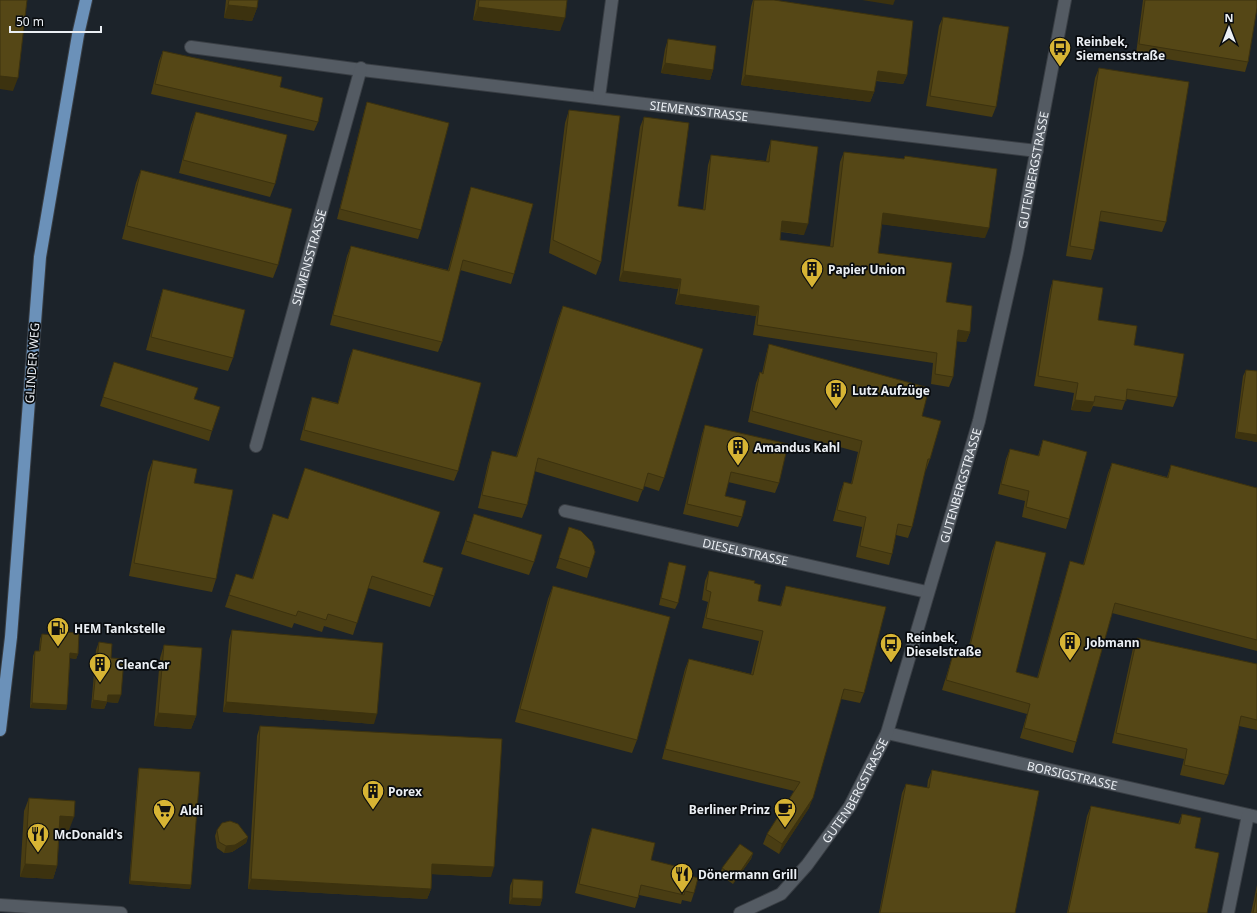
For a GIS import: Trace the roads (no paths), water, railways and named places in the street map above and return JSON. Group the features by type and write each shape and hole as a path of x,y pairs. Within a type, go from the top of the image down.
{"main road":[{"name":"GLINDER WEG","path":"0,730 10,637 40,257 78,35 86,0"}],"street":[{"path":"599,97 612,0"},
{"name":"GUTENBERGSTRASSE","path":"740,913 781,894 807,865 850,806 887,733 910,660 927,592 979,421 1017,253 1065,0"},
{"name":"SIEMENSSTRASSE","path":"191,47 1037,151"},
{"name":"SIEMENSSTRASSE","path":"256,446 361,68"},
{"name":"DIESELSTRASSE","path":"565,511 927,592"},
{"name":"BORSIGSTRASSE","path":"887,733 1252,816"},
{"path":"1228,913 1252,816"},
{"path":"0,905 121,913"}],"place":[{"name":"Reinbek, Siemensstraße","path":"1060,68"},
{"name":"Papier Union","path":"812,288"},
{"name":"Lutz Aufzüge","path":"836,410"},
{"name":"Amandus Kahl","path":"738,466"},
{"name":"HEM Tankstelle","path":"58,648"},
{"name":"Jobmann","path":"1070,662"},
{"name":"Reinbek, Dieselstraße","path":"891,664"},
{"name":"CleanCar","path":"100,684"},
{"name":"Porex","path":"373,810"},
{"name":"Berliner Prinz","path":"785,828"},
{"name":"Aldi","path":"164,830"},
{"name":"McDonald's","path":"38,854"},
{"name":"Dönermann Grill","path":"682,894"}]}
